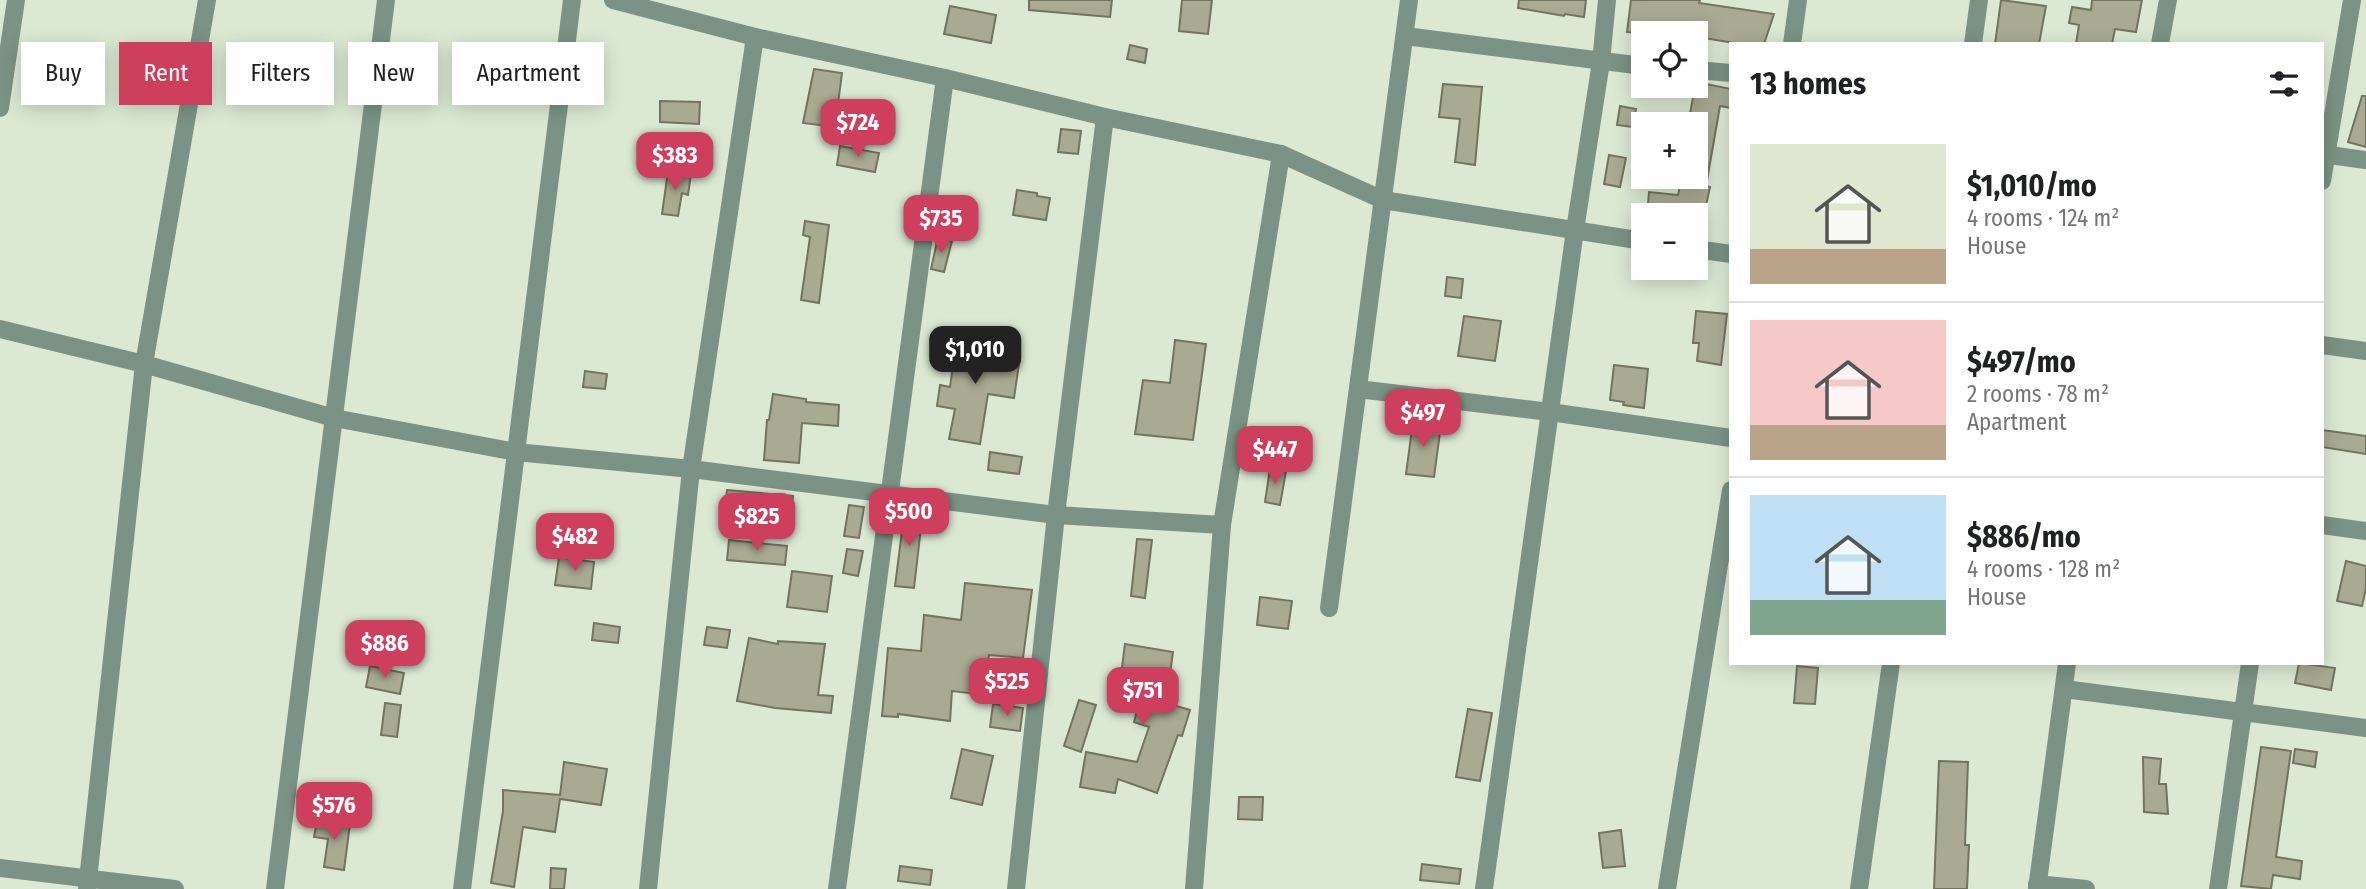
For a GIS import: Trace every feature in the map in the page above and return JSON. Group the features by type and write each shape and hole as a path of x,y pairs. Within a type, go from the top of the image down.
{"street":[{"path":"0,108 16,0"},
{"path":"88,883 145,364 206,0"},
{"path":"275,889 386,0"},
{"path":"462,889 572,0"},
{"path":"613,0 755,37 1281,154 1383,200 1631,239"},
{"path":"1329,608 1409,0"},
{"path":"1484,889 1574,230 1601,62 1607,0"},
{"path":"1792,42 1798,0"},
{"path":"1973,42 1979,0"},
{"path":"2160,42 2168,0"},
{"path":"2352,0 2324,154 2366,160"},
{"path":"1405,36 1631,65"},
{"path":"648,889 691,469 755,37"},
{"path":"1708,71 1729,74"},
{"path":"837,889 945,78"},
{"path":"1016,889 1056,515 1105,117"},
{"path":"1194,889 1222,525 1281,154"},
{"path":"1708,251 1729,254"},
{"path":"0,329 145,364 334,418 516,452 691,469 1056,515 1222,525"},
{"path":"2324,345 2366,351"},
{"path":"1358,389 1550,412 1729,438"},
{"path":"1667,889 1729,502"},
{"path":"2324,525 2366,531"},
{"path":"1859,889 1891,665"},
{"path":"2067,665 2037,886 2086,889"},
{"path":"2218,889 2250,665"},
{"path":"2064,689 2366,728"},
{"path":"0,868 88,883 175,889"}],"building":[{"path":"1029,0 1112,0 1110,17 1029,10"},
{"path":"1182,0 1212,0 1208,34 1179,31"},
{"path":"1519,0 1586,0 1584,17 1518,8"},
{"path":"1631,0 1700,0 1699,3 1774,14 1765,42 1729,42 1708,39 1708,21 1631,21 1631,32 1627,32"},
{"path":"2001,0 2046,6 2039,42 1995,42"},
{"path":"2092,0 2142,0 2136,32 2115,29 2112,42 2076,42 2079,25 2069,23 2072,7 2091,10"},
{"path":"950,6 996,15 991,43 944,34"},
{"path":"1130,45 1147,49 1145,63 1127,59"},
{"path":"814,69 842,73 835,127 803,123"},
{"path":"1443,84 1482,87 1475,165 1455,162 1460,119 1439,117"},
{"path":"1708,84 1729,89 1729,108 1720,106 1708,175 1708,112 1690,112 1693,98 1708,98"},
{"path":"2362,96 2366,96 2366,147 2348,142"},
{"path":"660,101 700,102 699,124 660,122"},
{"path":"1620,106 1636,109 1635,112 1631,112 1631,127 1617,125"},
{"path":"1061,129 1081,131 1078,154 1058,152"},
{"path":"840,146 879,153 875,172 837,165"},
{"path":"1609,155 1626,158 1620,187 1604,184"},
{"path":"668,171 691,174 688,195 682,193 678,216 662,214"},
{"path":"1710,187 1707,203 1648,203 1649,192 1678,195 1679,189"},
{"path":"1017,190 1050,198 1046,220 1013,215"},
{"path":"805,221 829,225 819,303 801,300 810,237 803,235"},
{"path":"938,237 952,241 944,272 931,269"},
{"path":"1447,277 1463,279 1461,298 1445,296"},
{"path":"1696,311 1727,314 1721,365 1697,361 1699,343 1693,343"},
{"path":"1464,316 1501,321 1495,361 1458,356"},
{"path":"958,329 987,334 983,359 1019,364 1014,398 988,394 980,444 949,439 955,409 937,406 940,385 950,387"},
{"path":"1175,340 1206,344 1193,440 1135,434 1143,380 1170,383"},
{"path":"1614,365 1648,369 1644,408 1610,400"},
{"path":"585,371 607,374 605,389 583,387"},
{"path":"773,394 806,399 806,402 839,405 838,426 802,423 799,463 764,460 767,420"},
{"path":"1413,421 1441,425 1434,477 1406,474"},
{"path":"2324,430 2366,436 2366,454 2324,447"},
{"path":"990,452 1022,457 1019,474 988,470"},
{"path":"1270,468 1286,471 1280,505 1265,502"},
{"path":"727,490 793,496 791,516 725,510"},
{"path":"849,505 864,507 859,538 844,536"},
{"path":"905,507 923,510 914,588 895,586"},
{"path":"1137,539 1152,540 1145,598 1131,596"},
{"path":"729,540 787,546 785,565 727,560"},
{"path":"847,549 863,551 858,576 843,573"},
{"path":"559,557 594,562 591,589 555,585"},
{"path":"2346,561 2366,566 2366,588 2362,606 2337,601"},
{"path":"792,571 832,576 827,612 787,607"},
{"path":"965,583 1032,590 1023,658 989,655 985,695 952,691 950,721 898,714 898,717 882,716 888,648 921,651 924,615 961,620"},
{"path":"1260,597 1292,601 1288,629 1257,625"},
{"path":"594,623 620,627 618,643 592,640"},
{"path":"707,627 730,630 727,648 704,645"},
{"path":"749,638 778,644 778,641 825,644 818,695 833,696 831,713 775,708 737,701"},
{"path":"1125,644 1173,652 1166,703 1190,710 1182,736 1178,735 1157,793 1118,779 1115,793 1080,787 1086,752 1137,762 1149,727 1134,722 1146,678 1121,675"},
{"path":"2299,665 2335,668 2331,690 2295,683"},
{"path":"370,666 404,673 400,694 366,687"},
{"path":"1797,666 1818,668 1815,704 1794,703"},
{"path":"1079,700 1096,705 1081,752 1064,746"},
{"path":"385,703 401,705 397,737 381,735"},
{"path":"993,704 1023,708 1020,731 990,727"},
{"path":"1468,709 1492,713 1480,781 1456,777"},
{"path":"2261,747 2291,751 2276,857 2302,861 2300,879 2273,875 2271,889 2241,886"},
{"path":"962,749 993,756 982,805 951,798"},
{"path":"2295,749 2317,752 2315,767 2293,763"},
{"path":"2143,757 2161,759 2159,784 2166,784 2168,814 2144,812"},
{"path":"1939,761 1968,762 1965,845 1969,845 1967,889 1934,889"},
{"path":"564,762 607,769 601,805 560,799 555,832 523,827 514,887 491,883 503,811 503,790 560,795"},
{"path":"1239,797 1263,797 1262,820 1238,819"},
{"path":"317,820 350,824 344,870 324,867 328,839 314,837"},
{"path":"1621,830 1625,866 1603,868 1599,833"},
{"path":"1422,864 1461,869 1459,884 1420,880"},
{"path":"900,866 932,870 930,885 898,881"},
{"path":"551,868 566,869 564,889 550,889"}]}
